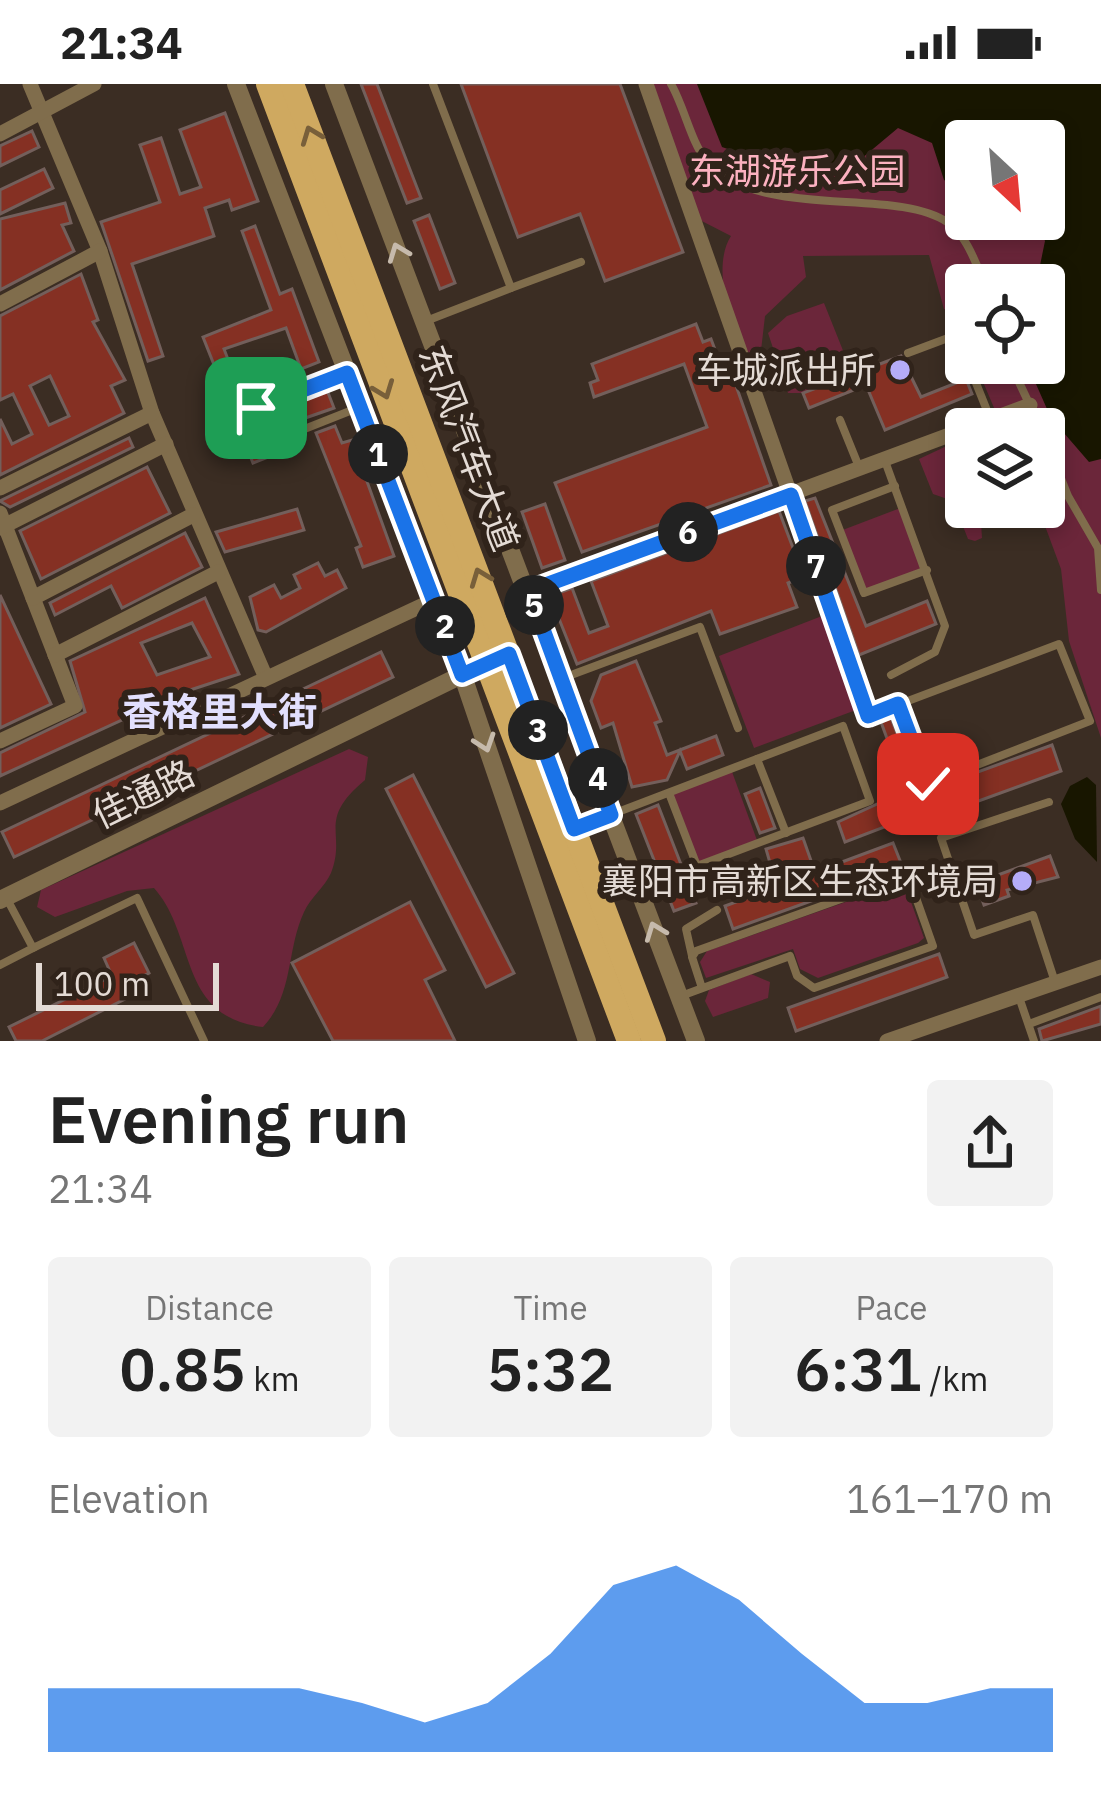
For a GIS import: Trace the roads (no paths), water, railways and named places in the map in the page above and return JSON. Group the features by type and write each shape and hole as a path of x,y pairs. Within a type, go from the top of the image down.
{"main road":[{"name":"东风汽车大道","path":"268,84 499,658 574,829 654,1041"},
{"name":"东风汽车大道","path":"292,84 499,658 629,1041"}],"street":[{"path":"30,84 100,251 152,413 266,678"},
{"path":"0,134 94,84"},
{"path":"236,84 462,675 586,1041"},
{"path":"334,84 696,1041"},
{"path":"646,84 868,716"},
{"path":"0,304 100,251"},
{"path":"1022,408 1030,405"},
{"path":"0,488 152,413"},
{"path":"529,591 945,436"},
{"path":"0,741 75,706 2,522 166,444"},
{"path":"33,598 194,515"},
{"path":"55,655 218,572"},
{"path":"0,802 434,600"},
{"name":"佳通路","path":"2,894 499,658"},
{"path":"887,1041 1101,967"}],"lane":[{"path":"433,84 511,288"},
{"path":"671,84 706,160 782,197 921,212 947,222 965,241 976,264"},
{"path":"425,321 581,262"},
{"path":"908,353 945,338"},
{"path":"347,373 256,408 262,426 269,443 360,407"},
{"path":"1020,384 1031,408"},
{"path":"840,420 860,469"},
{"path":"885,459 943,614 944,639 935,652 891,675"},
{"path":"895,486 832,510 864,593 927,570"},
{"path":"1065,487 1098,548 1101,590"},
{"path":"562,679 700,627 738,728"},
{"path":"868,716 898,704 1059,644 1090,721 928,784 898,704"},
{"path":"574,829 843,726 870,801 697,866 669,793"},
{"path":"757,759 786,833"},
{"path":"1048,802 941,838 974,934 1033,915 1056,983"},
{"path":"680,996 790,956 797,976 814,988 933,946 908,875 696,951 692,957"},
{"path":"2,894 33,948 37,946"},
{"path":"0,964 136,898 204,1041"},
{"path":"703,988 686,929 718,910"},
{"path":"1019,996 1034,1041"},
{"path":"1029,1024 1101,998"}],"place":[{"name":"车城派出所","path":"900,370"},
{"name":"襄阳市高新区生态环境局","path":"1022,881"}],"district":[{"name":"香格里大街","path":"220,712"}],"park label":[{"name":"东湖游乐公园","path":"797,171"}]}
